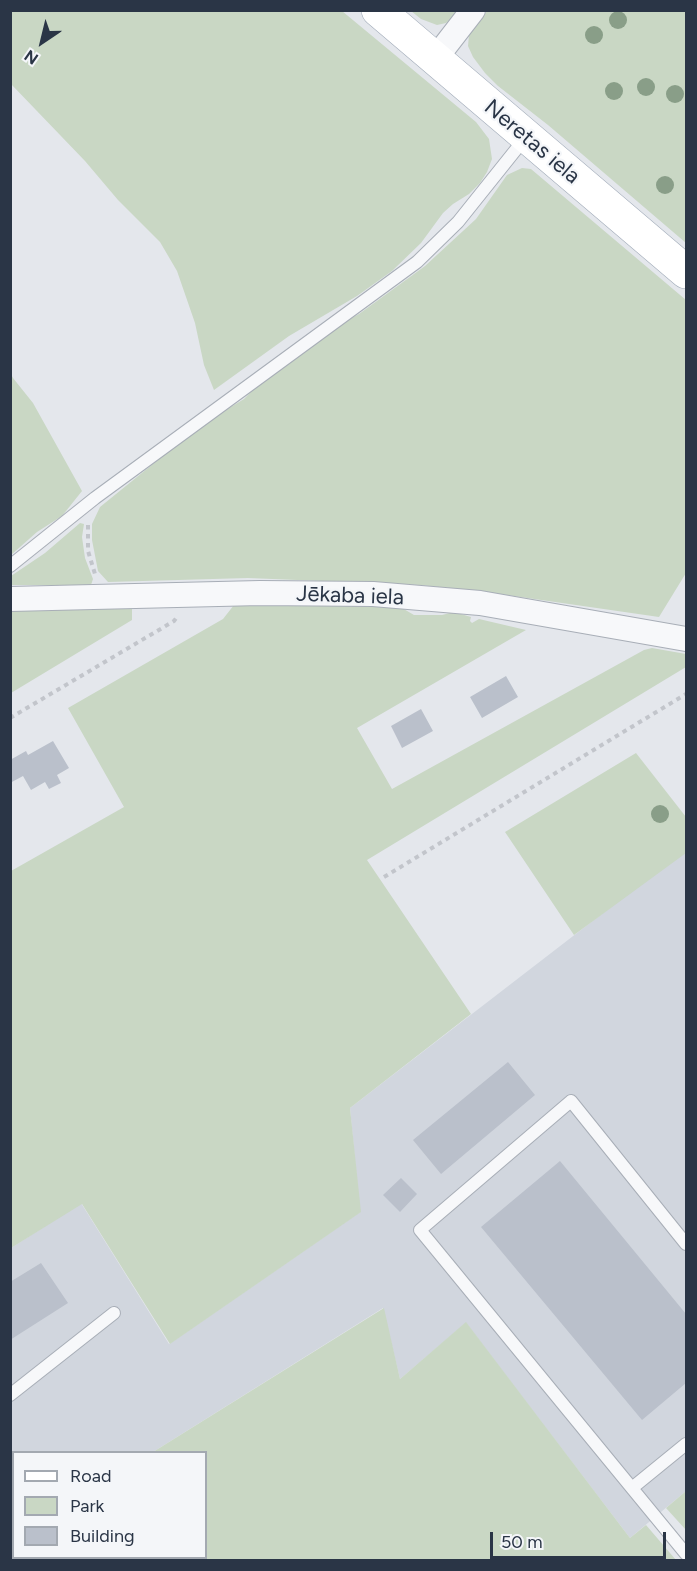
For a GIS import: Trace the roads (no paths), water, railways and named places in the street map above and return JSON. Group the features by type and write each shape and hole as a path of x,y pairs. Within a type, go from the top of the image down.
{"main road":[{"name":"Neretas iela","path":"378,10 687,272"}],"street":[{"path":"435,59 473,10"},
{"name":"Jēkaba iela","path":"10,599 260,593 385,595 480,603 687,639"}],"lane":[{"path":"10,566 85,507 417,262 458,222 526,137"},
{"path":"687,1244 571,1101 420,1230 687,1554"},
{"path":"10,1395 114,1313"},
{"path":"632,1488 687,1444"}]}
